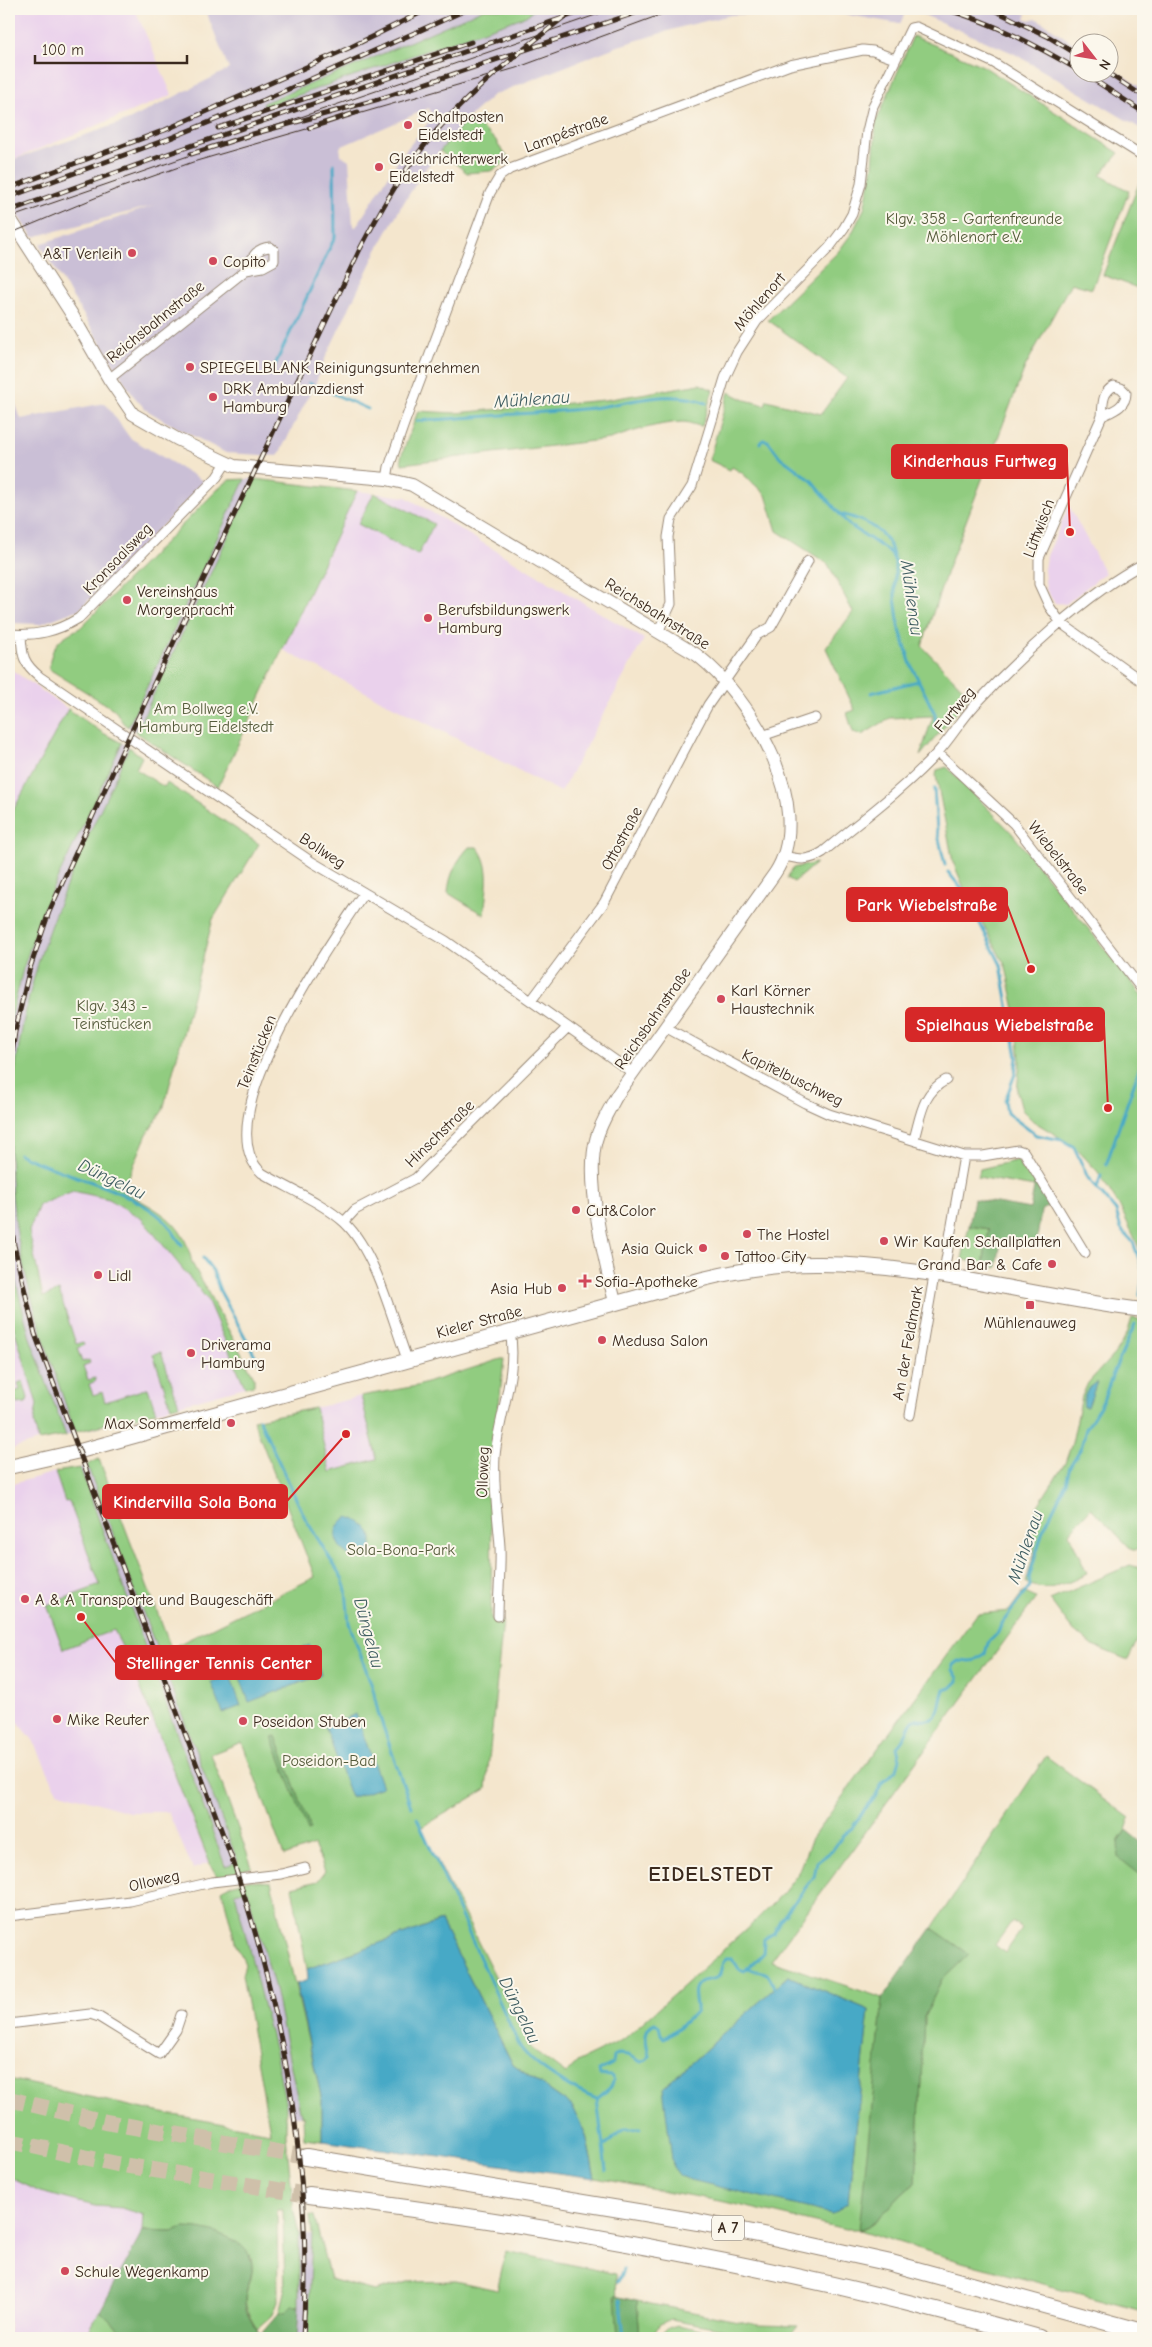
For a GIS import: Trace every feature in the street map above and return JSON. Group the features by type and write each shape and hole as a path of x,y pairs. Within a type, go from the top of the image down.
{"highway":[{"name":"A 7","path":"306,2156 698,2222 763,2235 891,2263 1143,2332"},
{"name":"A 7","path":"309,2195 526,2225 767,2270 940,2311 1039,2338"}],"main road":[{"name":"Kieler Straße","path":"9,1467 80,1451 615,1302 726,1273 775,1266 825,1264 939,1276 1143,1310"}],"street":[{"name":"Möhlenort","path":"658,632 671,604 668,537 671,519 692,486 725,378 737,352 757,321 830,248 844,228 862,184 867,132 873,106 910,28 916,27 994,64 1143,156"},
{"name":"Lampéstraße","path":"387,479 404,424 490,193 500,176 510,169 790,65 863,50 873,51 895,59"},
{"name":"Reichsbahnstraße","path":"9,217 71,313 109,380 133,414 226,464 250,468 387,479 412,485 697,655 725,680 762,736 779,774 788,806 789,835 785,856 770,881 633,1073 601,1125 593,1154 593,1182 609,1280 615,1302"},
{"name":"Reichsbahnstraße","path":"109,380 246,270"},
{"name":"Lüttwisch","path":"1061,623 1039,584 1040,558 1102,416"},
{"name":"Kronsaalsweg","path":"9,634 22,635 51,632 79,618 217,477 226,464"},
{"name":"Ottostraße","path":"531,1001 604,903 708,705 757,635 771,627 808,561"},
{"name":"Furtweg","path":"785,856 803,860 812,859 823,852 938,753 964,718 999,679 1061,623 1105,588 1143,564"},
{"path":"1061,623 1143,682"},
{"name":"Bollweg","path":"22,635 22,657 30,669 40,677 312,862 363,894 446,941 633,1073"},
{"path":"762,736 815,718"},
{"name":"Wiebelstraße","path":"938,753 1014,824 1143,991"},
{"name":"Teinstücken","path":"344,1222 255,1166 249,1154 249,1110 264,1065 286,1017 306,982 363,894"},
{"name":"Kapitelbuschweg","path":"665,1026 816,1109 964,1156 983,1156 1018,1150 1024,1152 1085,1253"},
{"name":"Hinschstraße","path":"344,1222 354,1210 416,1178 568,1027"},
{"path":"914,1139 927,1097 934,1087 946,1080"},
{"path":"939,1276 964,1156"},
{"path":"344,1222 363,1246 407,1359"},
{"name":"An der Feldmark","path":"910,1415 939,1276"},
{"name":"Olloweg","path":"498,1616 500,1548 494,1487 496,1454 512,1358 510,1331"},
{"name":"Olloweg","path":"9,1916 130,1901 212,1882 281,1874 305,1868"},
{"path":"9,2024 90,2014 99,2017 159,2054 176,2030 181,2015"}],"shaded area":[{"path":"9,9 135,9 172,95 9,161"},
{"path":"205,9 910,9 905,13 900,24 843,14 800,12 731,15 685,26 618,46 493,95 469,117 426,168 399,210 376,252 320,369 317,380 278,456 226,453 145,409 132,394 40,244 156,205 33,237 9,201 9,161 129,120 229,69","holes":["429,108 433,117 401,156 356,227 353,226 349,160 341,155 340,147"]},
{"path":"910,9 1014,9 1027,14 1025,18 1029,20 1036,18 1070,41 1070,82 1120,82 1120,74 1143,89 1143,130 1013,53"},
{"path":"9,385 21,419 105,403 130,438 205,482 80,609 40,624 9,623"},
{"path":"245,479 255,479 136,732 128,727"},
{"path":"357,491 406,497 644,639 561,792 283,650"},
{"path":"1069,506 1105,573 1066,604 1055,603 1052,599 1046,589 1044,569 1046,558"},
{"path":"9,668 68,709 9,818"},
{"path":"122,743 129,747 55,915 35,974 14,1080 11,1156 19,1243 41,1332 75,1432 66,1436 29,1335 9,1254 9,1027 23,970 43,909"},
{"path":"72,1191 109,1199 142,1219 207,1299 245,1387 87,1430 44,1297 29,1231 39,1205"},
{"path":"9,1311 37,1404 34,1422 38,1441 9,1450"},
{"path":"361,1396 377,1459 330,1472 315,1408"},
{"path":"87,1465 238,1862 226,1867 80,1468"},
{"path":"55,1472 65,1501 69,1500 116,1629 114,1630 135,1674 209,1863 193,1869 168,1812 129,1812 57,1791 33,1740 18,1722 9,1707 9,1485"},
{"path":"247,1889 275,1989 301,2116 290,2116 286,2105 275,2052 235,1893"},
{"name":"Schule Wegenkamp","path":"9,2177 40,2192 95,2206 122,2208 145,2215 143,2231 85,2338 9,2338"},
{"path":"299,2234 312,2234 308,2338 297,2338"}],"green space":[{"path":"484,9 535,9 526,16 264,107 263,103 364,62"},
{"name":"Klgv. 358 - Gartenfreunde Möhlenort e.V.","path":"913,36 983,66 1119,153 1100,175 1129,191 1092,289 1071,283 1025,367 947,571 922,646 970,696 920,756 933,716 890,718 862,735 853,732 847,713 855,710 826,648 853,612 828,564 777,531 766,495 742,473 732,467 730,470 709,460 729,392 745,400 765,405 767,400 821,414 847,378 768,320 838,252 852,233 864,209 873,166 876,122"},
{"path":"469,117 498,142 498,145 510,160 491,171 467,173 440,151"},
{"path":"1143,176 1143,290 1103,275"},
{"path":"700,384 713,390 702,426 686,422 664,424 610,439 402,464 401,457 418,411 455,413 605,400"},
{"path":"245,479 128,727 123,723 115,710 49,669 54,648 61,639 80,628 217,490 229,480"},
{"name":"Am Bollweg e.V. Hamburg Eidelstedt","path":"255,479 357,491 218,787 136,732"},
{"path":"374,493 434,524 418,555 358,524"},
{"path":"68,709 103,733 122,743 43,909 23,969 9,1027 9,818"},
{"name":"Klgv. 343 - Teinstücken","path":"129,747 142,757 136,769 164,787 167,783 259,844 213,919 163,1110 147,1134 125,1186 120,1189 166,1217 182,1235 192,1263 254,1377 254,1385 245,1387 207,1299 142,1219 109,1199 73,1191 39,1205 29,1231 43,1297 59,1291 76,1344 83,1342 84,1345 77,1348 82,1362 89,1360 90,1363 83,1366 88,1380 95,1378 96,1381 89,1384 93,1395 102,1392 105,1402 148,1388 156,1412 75,1432 36,1315 19,1244 11,1177 12,1108 20,1040 35,974 44,945 78,859"},
{"path":"947,767 1011,832 1143,997 1143,1256 1121,1209 1098,1172 1074,1146 1033,1121 1022,1110 1017,1091 1020,1061 1016,1014 1006,967 964,888 953,862 936,776 937,770"},
{"path":"469,847 477,847 482,854 487,871 484,915 448,893 454,868"},
{"path":"816,863 794,882 787,878 793,868"},
{"path":"1018,1160 1022,1171 1033,1172 1036,1178 1034,1187 978,1177 980,1169"},
{"path":"1036,1178 1050,1205 1041,1211 1036,1246 1001,1240 997,1268 983,1265 989,1229 969,1226 974,1199 1030,1209"},
{"path":"969,1226 989,1229 983,1265 962,1259"},
{"path":"9,1254 29,1335 66,1436 38,1441 34,1422 37,1404 9,1311"},
{"path":"1132,1318 1143,1320 1143,1536 1138,1550 1132,1550 1091,1508 1069,1533 1087,1574 1050,1588 1042,1588 1026,1583 1034,1553 1033,1527 1037,1507 1065,1463 1072,1443 1082,1396 1088,1383 1115,1353 1127,1334"},
{"path":"161,1352 179,1405 171,1407 153,1354"},
{"path":"504,1359 492,1467 491,1619 503,1621 486,1789 421,1828 531,2048 566,2074 577,2062 624,2039 751,1925 784,1892 797,1875 812,1838 977,1614 1009,1611 1023,1592 1036,1598 771,1961 883,1998 860,2230 876,2221 916,2183 924,2017 942,1980 968,1954 932,1928 1046,1756 1130,1818 1126,1830 1118,1842 1143,1863 1143,2311 962,2262 859,2230 845,2230 730,2203 595,2178 586,2135 572,2106 513,2065 441,1921 307,1969 292,1887 318,1881 325,1871 314,1845 284,1856 242,1742 211,1754 252,1867 218,1878 211,1866 135,1674 114,1630 63,1649 47,1605 100,1585 69,1501 65,1502 55,1472 80,1468 225,1866 238,1862 87,1465 99,1459 171,1648 315,1577 253,1420 315,1408 330,1472 377,1459 361,1396 417,1386","holes":["1012,1921 1022,1929 1005,1953 995,1945","788,1976 869,2010 848,2202 832,2214 680,2176 663,2088"]},
{"path":"23,1381 28,1398 26,1403 17,1404 13,1392 20,1390 18,1383"},
{"path":"1130,1565 1143,1569 1143,1629 1128,1660 1091,1645 1070,1627 1050,1600"},
{"path":"276,1736 311,1830 308,1831 272,1737"},
{"path":"1126,1830 1143,1844 1143,1877 1119,1858 1118,1842"},
{"path":"247,1880 271,1882 322,2100 322,2141 304,2139 303,2116 301,2116 275,1989 247,1890 235,1893 275,2052 286,2105 286,2136 294,2212 299,2234 299,2306 292,2306 285,2313 280,2312 285,2292 283,2210 277,2210 278,2301 272,2316 257,2329 246,2306 252,2268 251,2257 193,2228 171,2232 143,2231 144,2215 122,2208 95,2206 40,2192 9,2177 9,2079 157,2112 270,2132 242,1975 245,1964 236,1945 222,1890"},
{"path":"932,1928 969,1954 942,1980 924,2017 916,2183 875,2221 859,2230 883,1998"},
{"path":"310,2215 314,2216 330,2279 374,2291 408,2282 456,2281 497,2290 506,2251 616,2274 618,2338 308,2338 312,2234"},
{"path":"184,2228 217,2233 228,2237 246,2250 251,2259 252,2270 245,2304 251,2320 261,2334 280,2312 285,2313 292,2306 299,2306 297,2338 128,2338 100,2311 143,2231 171,2232"},
{"path":"615,2296 637,2301 640,2338 618,2338"},
{"path":"637,2301 758,2325 798,2326 788,2338 771,2338 671,2319 660,2324 651,2338 640,2338"},
{"path":"100,2311 128,2338 85,2338"},
{"path":"678,2325 740,2338 659,2338 666,2329"}],"water":[{"path":"1097,1382 1088,1407 1084,1407 1086,1392"},
{"path":"348,1517 364,1525 371,1534 372,1545 363,1557 355,1558 348,1555 341,1549 337,1541 336,1532 339,1524"},
{"path":"310,1645 321,1675 249,1702 238,1672"},
{"path":"230,1675 241,1706 223,1713 211,1682"},
{"path":"356,1714 382,1787 351,1798 325,1726"},
{"path":"441,1921 513,2065 572,2106 586,2135 595,2178 322,2141 322,2100 296,1984 308,1980 307,1969"},
{"path":"788,1976 869,2010 848,2202 832,2214 691,2180 680,2176 673,2167 663,2088"}],"waterway":[{"name":"Mühlenau","path":"275,365 335,237 334,164"},
{"name":"Mühlenau","path":"309,383 368,409"},
{"name":"Mühlenau","path":"417,421 582,409 661,397 676,397 706,403"},
{"name":"Mühlenau","path":"760,443 763,440 768,441 780,457 812,481 848,524 891,553 895,562 895,598 899,627 911,665 935,714 936,727"},
{"path":"840,514 857,519 880,532 890,546 893,555"},
{"path":"871,693 918,681"},
{"name":"Mühlenau","path":"934,789 937,830 945,865"},
{"name":"Mühlenau","path":"948,872 964,892 1001,965 1017,1057 1015,1074 1005,1101 1007,1113 1036,1135 1062,1140 1074,1147 1088,1178 1116,1211 1121,1229 1133,1242 1143,1271"},
{"path":"1106,1165 1139,1069 1143,1064"},
{"name":"Düngelau","path":"19,1154 98,1184 138,1202 155,1213 169,1226 182,1245"},
{"path":"1097,1188 1101,1175"},
{"name":"Düngelau","path":"203,1258 213,1271 220,1291 258,1361"},
{"name":"Mühlenau","path":"1140,1295 1143,1272"},
{"name":"Mühlenau","path":"606,2170 597,2099 611,2087 614,2080 611,2076 600,2075 599,2071 612,2064 613,2057 618,2054 628,2055 641,2062 646,2060 649,2056 646,2042 648,2029 655,2023 659,2026 661,2035 664,2038 687,2020 696,2010 696,1987 702,1981 711,1980 719,1976 726,1958 732,1958 739,1969 744,1971 763,1955 764,1939 774,1933 780,1920 814,1877 817,1862 832,1851 844,1834 852,1828 874,1799 882,1783 897,1769 900,1759 897,1747 911,1724 914,1720 932,1719 938,1713 944,1690 951,1688 958,1681 953,1671 953,1665 958,1661 971,1662 985,1654 988,1643 996,1635 1003,1622 1030,1586 1029,1578 1043,1530 1066,1483 1070,1466 1081,1448 1086,1429 1103,1401 1135,1324"},
{"name":"Düngelau","path":"259,1419 305,1518 342,1578 346,1590 349,1623 373,1689 378,1712 411,1807"},
{"name":"Düngelau","path":"417,1818 519,2045 533,2061 554,2077 597,2099"},
{"name":"Mühlenau","path":"748,1968 767,1974 774,1988"},
{"path":"604,2146 625,2129 640,2129"},
{"name":"Mühlenau","path":"618,2282 623,2269"},
{"name":"Mühlenau","path":"620,2300 624,2338"}],"tunnel":[{"path":"9,2099 106,2122 306,2157"},
{"path":"9,2141 117,2164 309,2195"}],"tram line":[{"path":"9,218 613,9"},
{"path":"9,234 114,190 193,162 516,68 676,9"}],"railway":[{"path":"9,188 165,130 351,47 428,9"},
{"path":"9,197 168,139 264,100 468,9"},
{"path":"9,1075 15,1032 29,971 49,912 125,745 360,249 395,187 436,131 492,76 574,9"},
{"path":"9,211 173,152 589,9"},
{"path":"191,154 253,134 379,99 647,9"},
{"path":"945,9 981,21 1047,52 1070,65"},
{"path":"992,9 1049,37 1070,50"},
{"path":"218,128 471,42"},
{"path":"1120,81 1143,96"},
{"path":"1097,82 1143,112"},
{"path":"309,128 358,112"},
{"path":"9,1205 14,1245 35,1334 234,1864 268,1980 281,2039 299,2158 304,2218 303,2338"}],"place":[{"name":"Schaltposten Eidelstedt","path":"408,125"},
{"name":"Gleichrichterwerk Eidelstedt","path":"379,167"},
{"name":"A&T Verleih","path":"132,253"},
{"name":"Copito","path":"213,261"},
{"name":"SPIEGELBLANK Reinigungsunternehmen","path":"190,367"},
{"name":"DRK Ambulanzdienst Hamburg","path":"213,397"},
{"name":"Kinderhaus Furtweg","path":"1070,532"},
{"name":"Vereinshaus Morgenpracht","path":"127,600"},
{"name":"Berufsbildungswerk Hamburg","path":"428,618"},
{"name":"Park Wiebelstraße","path":"1031,969"},
{"name":"Karl Körner Haustechnik","path":"721,999"},
{"name":"Spielhaus Wiebelstraße","path":"1108,1108"},
{"name":"Cut&Color","path":"576,1210"},
{"name":"The Hostel","path":"747,1234"},
{"name":"Wir Kaufen Schallplatten","path":"884,1241"},
{"name":"Asia Quick","path":"703,1248"},
{"name":"Tattoo City","path":"725,1256"},
{"name":"Grand Bar & Cafe","path":"1052,1264"},
{"name":"Lidl","path":"98,1275"},
{"name":"Sofia-Apotheke","path":"585,1281"},
{"name":"Asia Hub","path":"562,1288"},
{"name":"Mühlenauweg","path":"1030,1305"},
{"name":"Medusa Salon","path":"602,1340"},
{"name":"Driverama Hamburg","path":"191,1353"},
{"name":"Max Sommerfeld","path":"231,1423"},
{"name":"Kindervilla Sola Bona","path":"346,1434"},
{"name":"A & A Transporte und Baugeschäft","path":"25,1599"},
{"name":"Stellinger Tennis Center","path":"81,1617"},
{"name":"Mike Reuter","path":"57,1719"},
{"name":"Poseidon Stuben","path":"243,1721"},
{"name":"Schule Wegenkamp","path":"65,2271"}],"district":[{"name":"EIDELSTEDT","path":"711,1874"}],"park label":[{"name":"Sola-Bona-Park","path":"401,1549"},
{"name":"Poseidon-Bad","path":"329,1760"}]}
